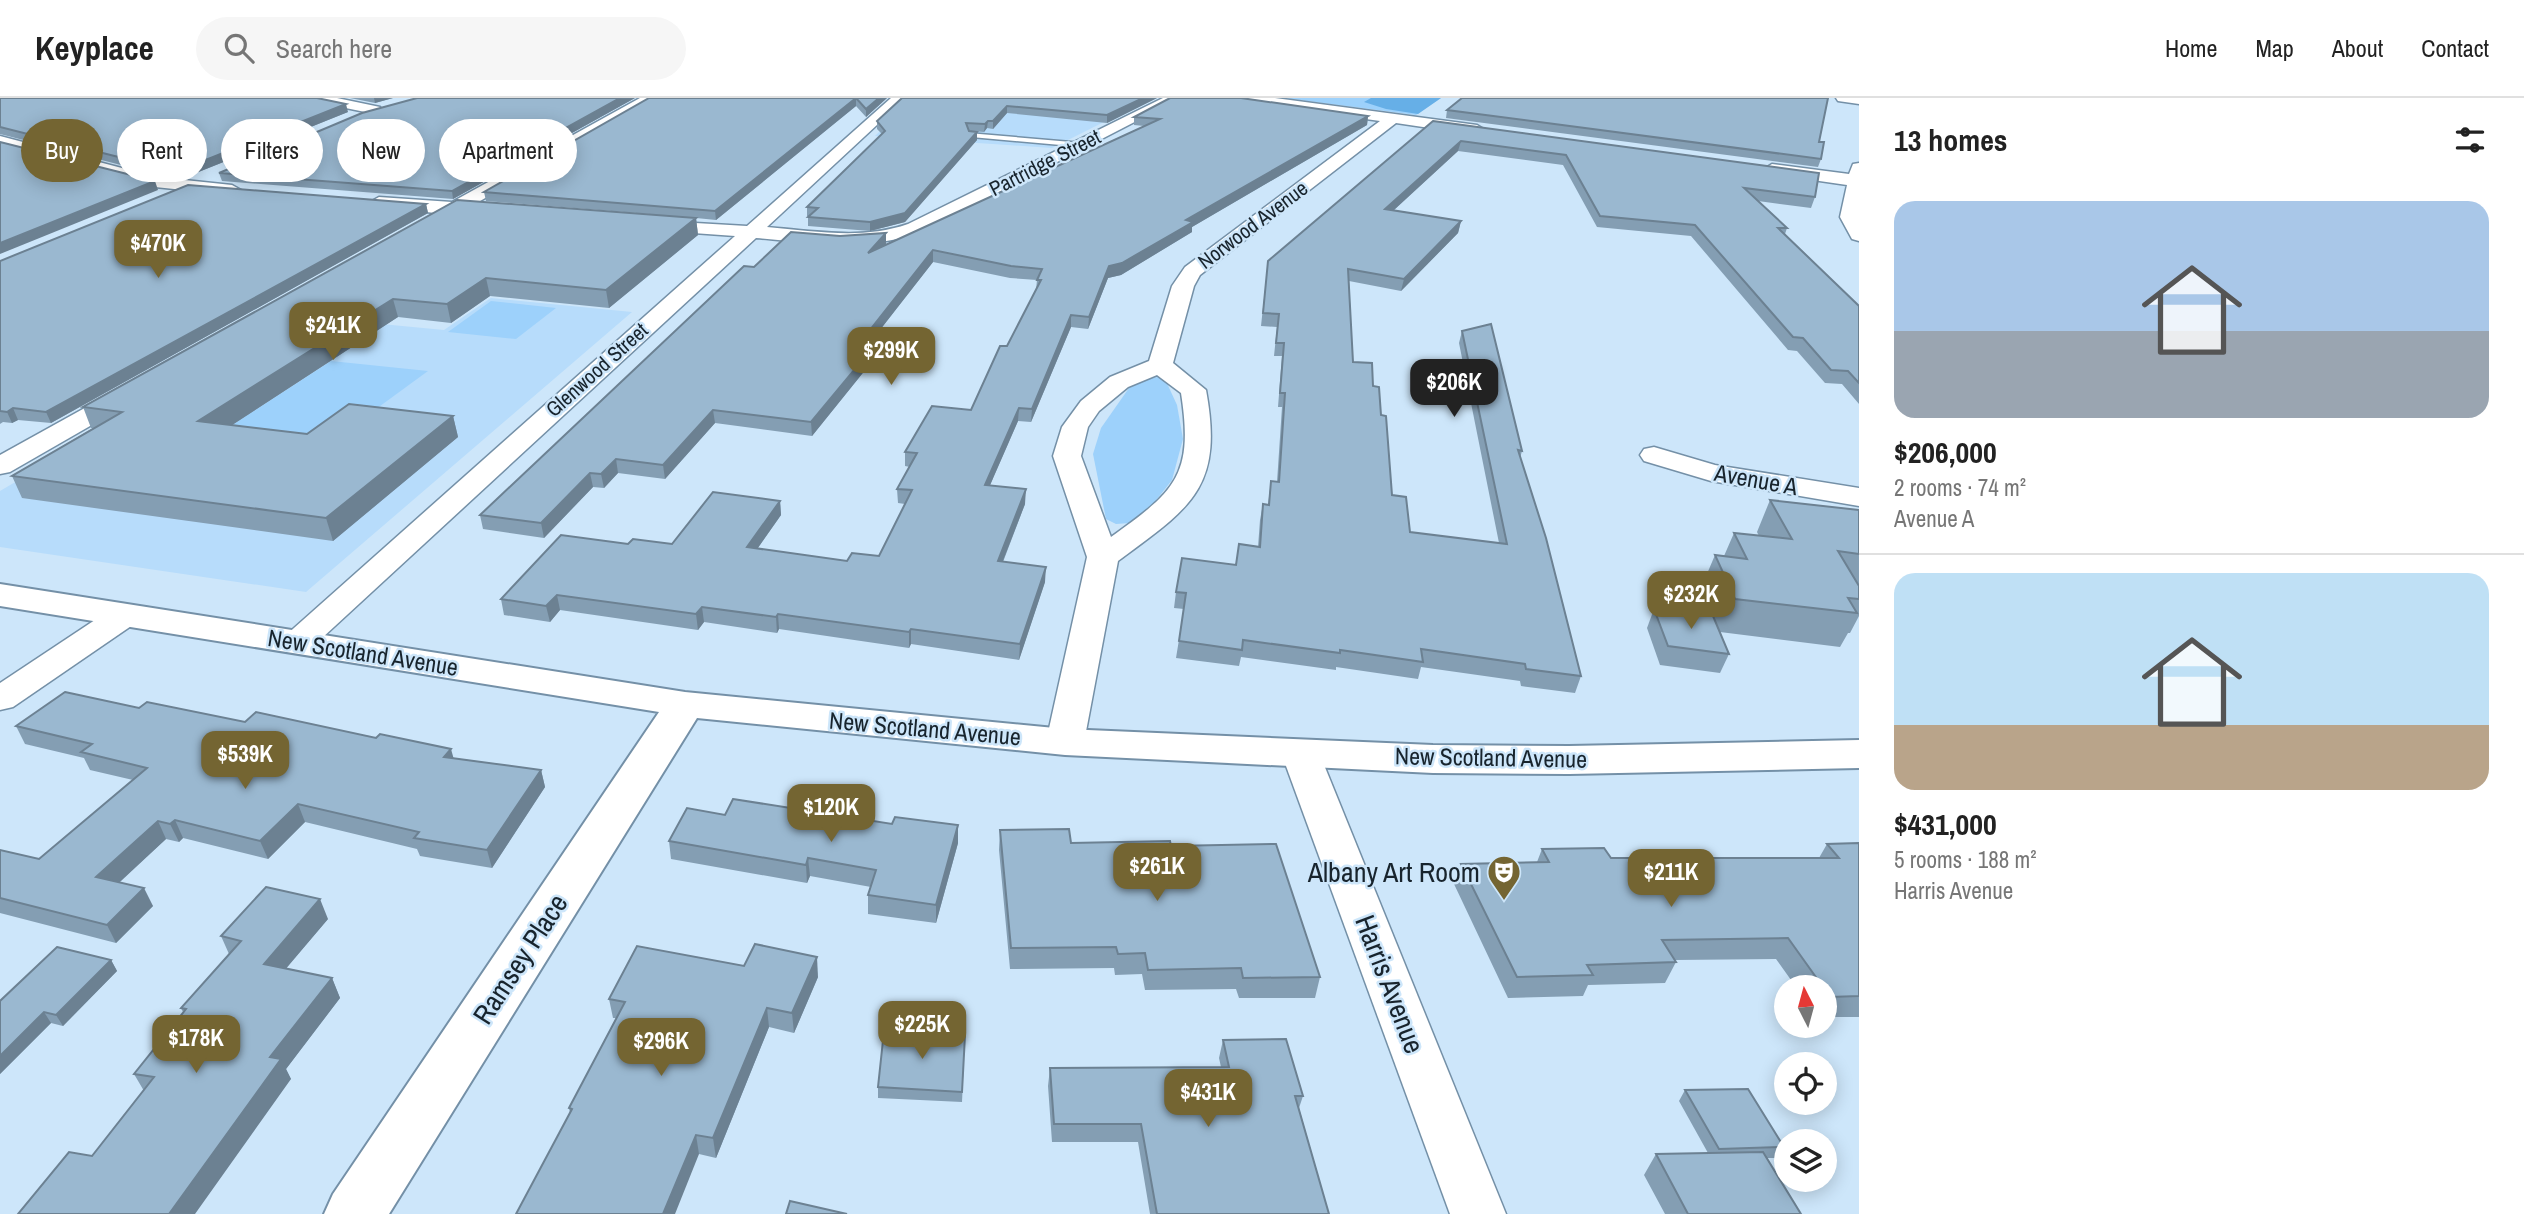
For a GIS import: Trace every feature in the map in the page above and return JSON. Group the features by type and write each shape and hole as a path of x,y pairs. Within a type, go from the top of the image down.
{"street":[{"path":"316,98 381,108 350,119"},
{"path":"419,228 650,98"},
{"name":"Glenwood Street","path":"297,643 899,98"},
{"name":"Partridge Street","path":"629,222 863,240 894,236 915,228 1174,98"},
{"path":"1243,98 1497,132"},
{"path":"1843,98 1859,100"},
{"name":"Norwood Avenue","path":"1160,365 1184,286 1192,271 1394,118"},
{"path":"4,144 155,182 255,192"},
{"path":"1762,168 1858,176 1849,217 1859,234"},
{"path":"150,202 221,172"},
{"path":"362,200 509,212"},
{"path":"1065,742 1103,557 1067,456 1075,427 1090,406 1119,382 1160,365 1193,390 1199,421 1192,477 1179,495 1136,533 1103,557"},
{"path":"0,466 143,385"},
{"name":"Avenue A","path":"1654,454 1711,474 1859,497"},
{"name":"New Scotland Avenue","path":"0,595 685,704 1065,742 1301,755 1569,760 1859,754"},
{"path":"0,699 125,615"},
{"name":"Ramsey Place","path":"355,1214 685,704"},
{"name":"Harris Avenue","path":"1301,755 1478,1214"}],"lane":[{"path":"971,135 1083,145"}],"shaded area":[{"path":"1284,98 1441,98 1416,115"},
{"path":"1371,98 1441,98 1418,114 1364,102"},
{"path":"909,103 1126,111 1052,148 875,136"},
{"path":"491,298 632,312 306,592 0,547 0,491 298,316 444,330"},
{"path":"491,301 556,308 516,339 448,332"},
{"path":"331,361 428,371 313,455 206,442"},
{"path":"1148,378 1165,379 1177,405 1183,439 1172,480 1154,503 1130,523 1116,524 1106,519 1093,454 1101,428 1129,388"}],"building":[{"path":"0,98 317,98 346,104 308,119 221,119 221,154 207,159 207,119 117,119 117,157 103,153 103,119 21,119 21,132 0,127"},
{"path":"417,98 620,98 577,122 577,119 439,119 439,182 468,182 452,191 323,181 323,129 337,123 337,182 425,182 425,119 348,119"},
{"path":"649,98 856,98 715,211 484,192 502,182 577,182 577,139"},
{"path":"856,98 879,98 866,109"},
{"path":"902,98 1143,98 1107,115 1007,106 993,121 985,124 966,123 969,131 977,132 905,213 870,222 808,217 818,208 807,207 885,131 877,121"},
{"path":"1170,98 1241,98 1368,116 1186,220 1193,222 1122,263 1109,266 1089,317 1071,315 1032,409 1019,408 985,485 1026,489 998,561 1046,567 1020,644 911,629 909,632 778,614 776,617 702,607 696,614 557,595 546,606 501,599 561,535 628,544 633,539 672,544 713,492 780,501 747,547 847,561 852,553 879,556 912,490 897,489 917,453 905,452 932,406 971,410 1000,346 1007,346 1041,280 1037,280 1042,269 1011,266 933,250 855,349 870,351 811,422 713,410 663,465 616,459 601,474 590,473 541,523 480,515 744,266 754,267 791,232 840,236 886,233 868,253 1160,119 1134,117"},
{"path":"1462,98 1828,98 1819,142 1824,142 1821,159 1447,110"},
{"path":"1433,121 1819,173 1815,197 1744,188 1787,228 1778,228 1859,306 1859,383 1848,371 1831,370 1803,338 1793,337 1695,225 1600,216 1566,155 1461,141 1385,209 1461,221 1404,279 1348,269 1353,362 1372,363 1373,386 1379,387 1381,415 1386,416 1392,495 1406,497 1410,532 1507,544 1462,331 1491,324 1522,451 1518,450 1546,538 1581,676 1526,669 1525,664 1421,649 1423,662 1243,640 1242,650 1179,641 1186,593 1176,592 1182,558 1236,565 1239,544 1260,547 1263,504 1269,505 1271,481 1279,482 1285,393 1280,393 1284,343 1276,343 1279,314 1263,313 1268,261"},
{"path":"0,142 21,147 21,182 103,182 103,168 117,171 117,182 152,182 0,243"},
{"path":"188,185 426,204 46,412 13,408 7,412 0,411 0,261"},
{"path":"457,200 696,218 606,290 486,278 447,304 393,299 198,421 307,434 349,404 453,416 326,518 12,476 122,412 83,407"},
{"path":"1770,500 1859,510 1859,554 1838,551 1859,586 1859,599 1848,598 1857,613 1735,599 1715,555 1747,559 1734,533 1792,539"},
{"path":"1654,609 1713,616 1729,654 1668,646"},
{"path":"65,692 139,708 147,702 245,722 256,712 376,738 380,734 451,749 444,757 541,770 487,850 414,838 419,832 298,804 260,841 175,820 170,824 158,821 96,877 144,888 107,925 0,898 0,850 39,859 147,768 81,752 92,744 16,726"},
{"path":"733,799 892,824 895,817 958,825 936,905 868,895 876,870 808,858 806,865 669,841 687,808 725,815"},
{"path":"1069,829 1071,843 1170,841 1171,846 1276,844 1320,977 1243,978 1241,968 1148,970 1145,953 1118,954 1116,947 1011,948 1000,830"},
{"path":"1859,843 1859,996 1838,997 1838,975 1814,975 1788,938 1662,940 1676,962 1587,965 1593,975 1517,977 1461,864 1549,862 1542,849 1604,848 1611,858 1839,858 1827,844"},
{"path":"266,887 320,899 264,964 332,978 270,1057 281,1059 169,1214 18,1214 69,1152 92,1156 154,1077 134,1074 186,1009 181,1008 241,941 221,936"},
{"path":"755,944 817,957 792,1013 767,1008 713,1138 696,1135 663,1214 516,1214 625,1002 609,999 637,946 744,966"},
{"path":"57,947 111,960 56,1015 44,1012 0,1056 0,1001"},
{"path":"884,1031 965,1035 962,1092 878,1087"},
{"path":"1286,1039 1303,1096 1295,1096 1329,1214 1157,1214 1141,1124 1054,1124 1050,1068 1229,1067 1223,1040"},
{"path":"1748,1089 1774,1131 1774,1147 1719,1149 1685,1090"},
{"path":"1763,1152 1774,1170 1774,1192 1788,1192 1801,1214 1688,1214 1656,1154"},
{"path":"790,1201 847,1214 786,1214"}],"place":[{"name":"Albany Art Room","path":"1504,902"}]}
